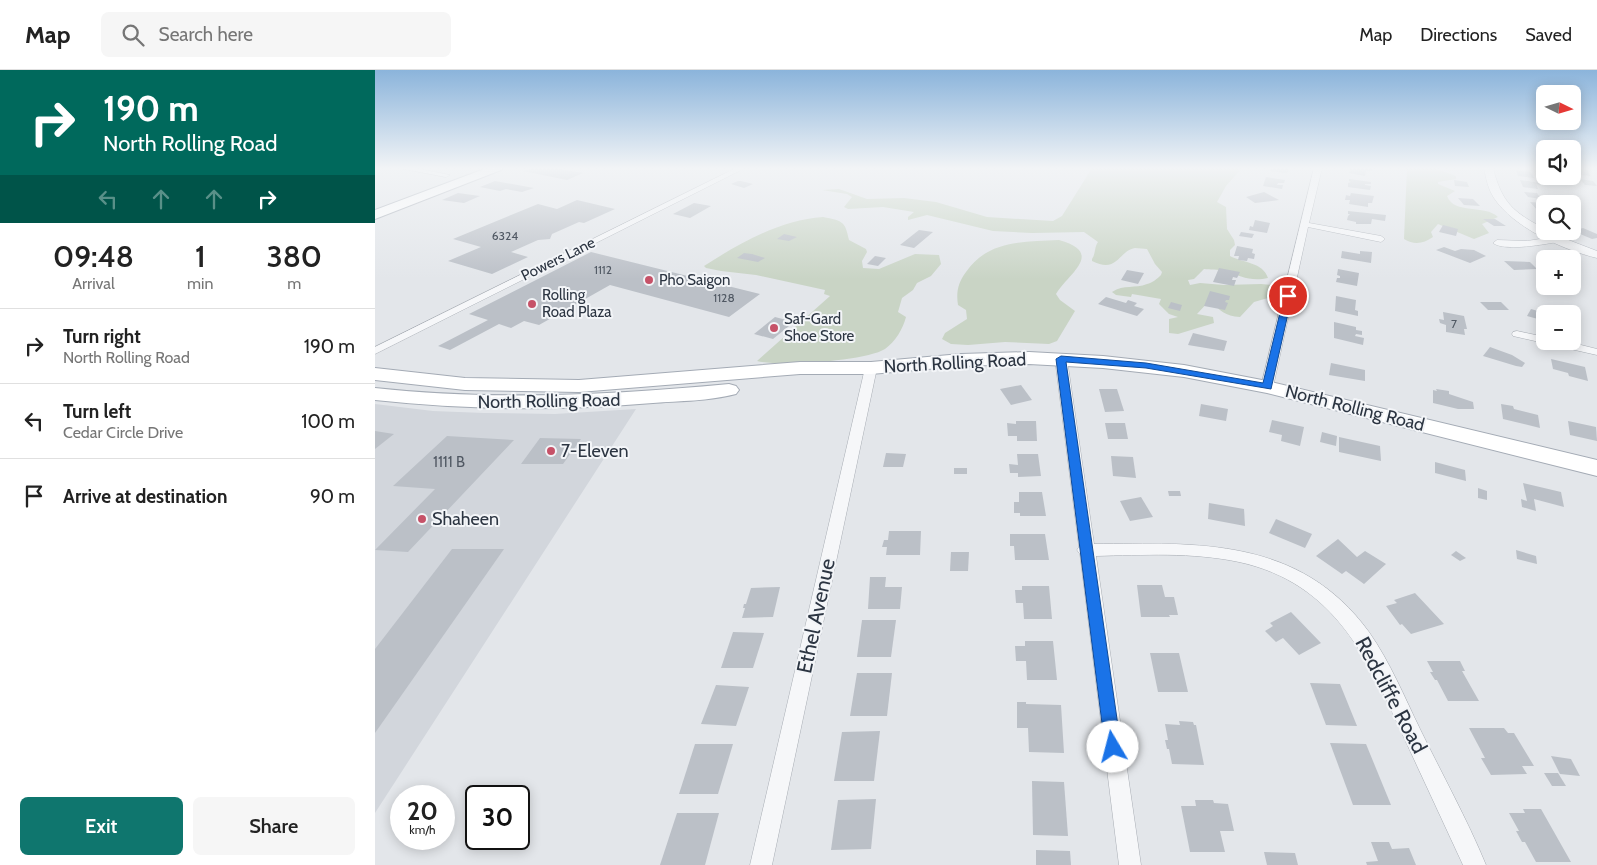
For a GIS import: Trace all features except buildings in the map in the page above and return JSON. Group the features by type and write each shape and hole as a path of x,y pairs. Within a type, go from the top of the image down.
{"main road":[{"path":"375,215 401,205"},
{"name":"North Rolling Road","path":"375,374 465,384 579,386 800,368 871,368 961,360 1061,359 1146,366 1267,387 1597,468"},
{"name":"North Rolling Road","path":"375,394 438,401 549,404 660,397 800,383 871,368"}],"street":[{"name":"Powers Lane","path":"375,351 667,205"},
{"path":"1267,387 1309,205"},
{"path":"1504,205 1536,227"},
{"path":"1304,224 1381,240"},
{"path":"1497,244 1527,244 1559,240 1597,255"},
{"path":"1517,334 1536,338"},
{"path":"1581,348 1597,352"},
{"path":"1061,359 1085,550 1129,865"},
{"name":"Ethel Avenue","path":"761,865 871,368"},
{"name":"Redcliffe Road","path":"1085,550 1192,550 1241,556 1292,576 1341,610 1363,637 1382,668 1475,865"}],"shaded area":[{"path":"375,404 433,411 484,413 555,414 636,409 393,785 390,785 390,790 375,813"}],"green space":[{"path":"846,205 947,205 987,217 1053,221 1062,216 1069,205 1223,205 1226,207 1227,229 1235,245 1230,250 1230,256 1257,266 1262,269 1268,278 1251,279 1222,270 1204,269 1194,279 1188,280 1190,285 1200,283 1224,285 1261,284 1272,285 1278,289 1268,298 1254,302 1240,317 1223,312 1210,300 1197,314 1213,317 1214,323 1178,334 1169,333 1169,319 1178,317 1169,314 1159,304 1161,299 1132,294 1131,297 1116,295 1112,292 1121,288 1149,283 1161,275 1162,272 1147,249 1135,248 1129,250 1113,263 1107,265 1092,261 1098,242 1084,232 1032,233 993,231 927,215 908,220 908,217 914,212 883,207 848,209 844,207"},
{"path":"1405,205 1456,205 1463,208 1486,211 1498,217 1482,224 1489,233 1474,239 1438,224 1431,232 1433,237 1426,241 1415,243 1404,239"},
{"path":"823,217 842,223 849,240 866,249 867,252 862,261 863,268 879,269 915,254 939,255 941,264 931,276 917,283 913,290 902,298 898,312 906,317 905,322 901,331 885,349 860,357 822,362 768,363 757,361 830,296 824,294 825,290 756,275 721,271 704,266 761,234 791,223"},
{"path":"1059,240 1073,245 1080,251 1082,257 1080,264 1056,294 1060,300 1075,311 1057,341 1049,344 1005,342 968,345 951,344 942,339 945,333 967,319 966,310 958,305 957,296 959,284 963,276 975,262 996,248 1007,245 1032,241"}],"place":[{"name":"Pho Saigon","path":"649,280"},
{"name":"Rolling Road Plaza","path":"532,304"},
{"name":"Saf-Gard Shoe Store","path":"774,328"},
{"name":"7-Eleven","path":"551,451"},
{"name":"Shaheen","path":"422,519"}],"route":[{"path":"1113,747 1085,550 1061,359 1146,366 1222,377 1267,387 1288,296"}]}
